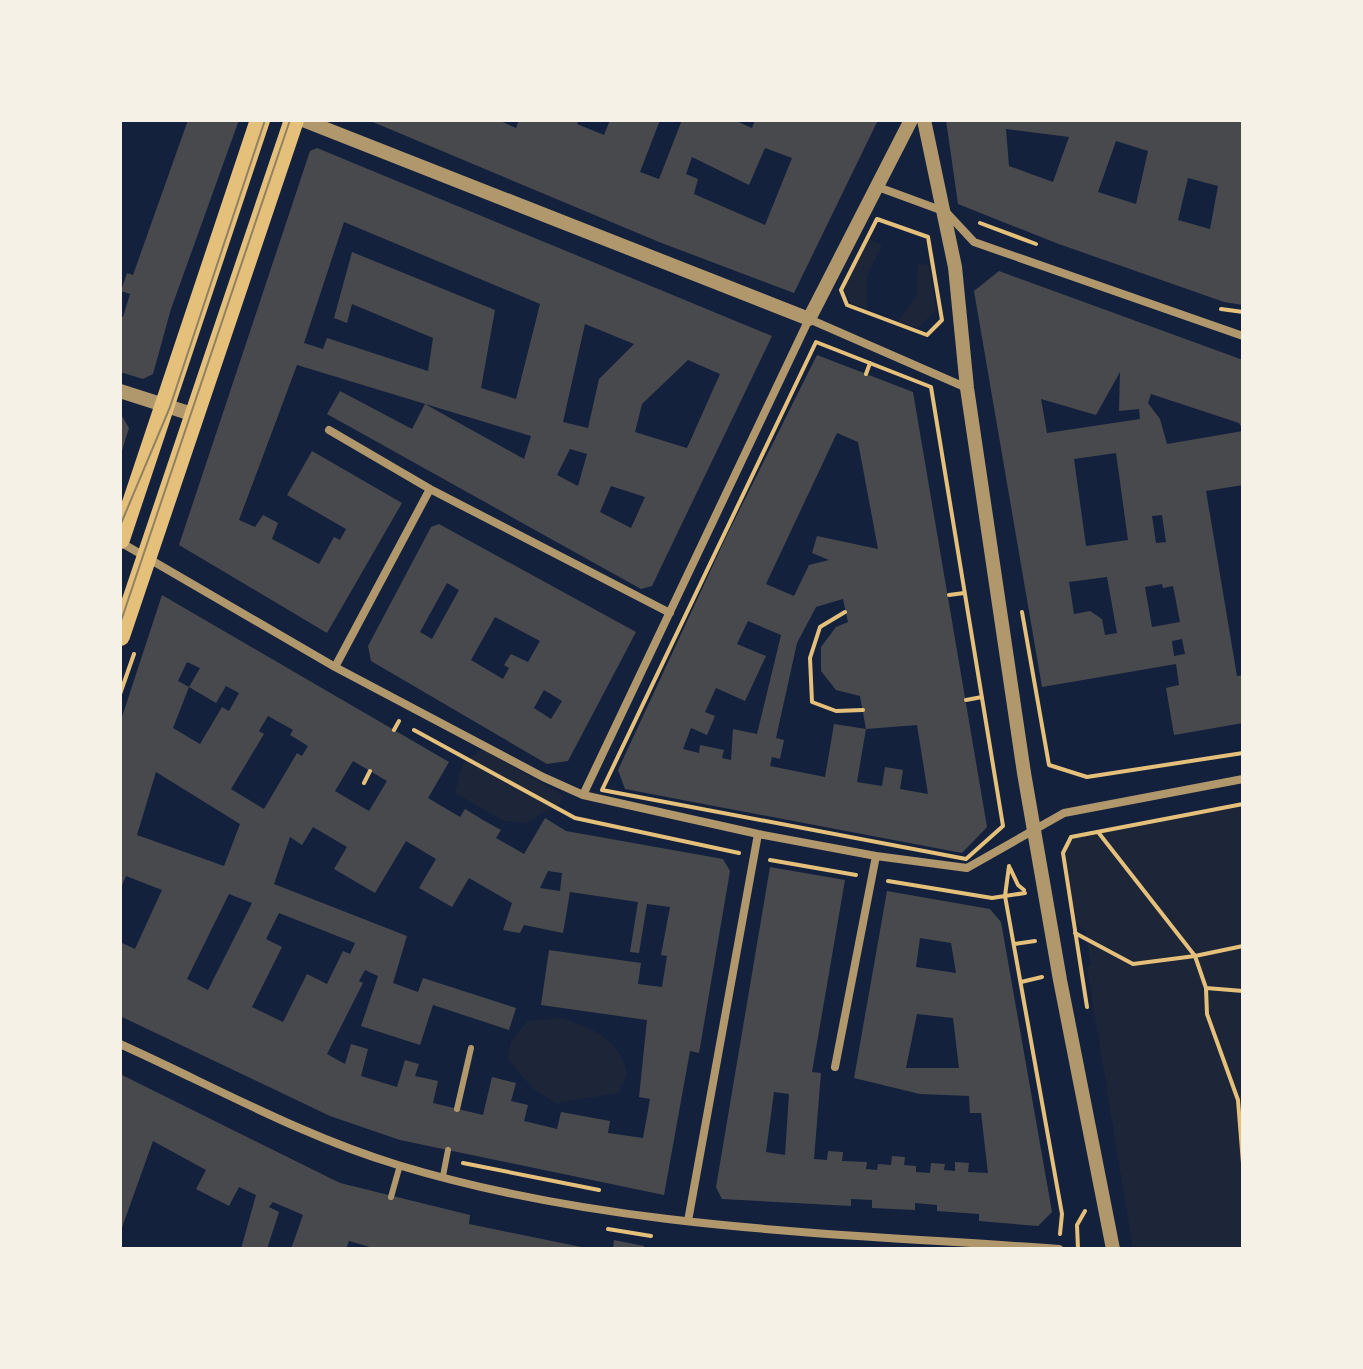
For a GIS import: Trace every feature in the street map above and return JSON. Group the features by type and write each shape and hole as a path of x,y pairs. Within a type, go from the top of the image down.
{"main road":[{"path":"120,540 260,120"},
{"path":"120,636 294,120"}],"street":[{"path":"303,120 809,319 967,388"},
{"path":"583,795 809,319 911,120"},
{"path":"924,120 946,212 967,388 1060,980 1113,1249"},
{"path":"878,187 946,212 974,242 1243,336"},
{"path":"120,391 195,415"},
{"path":"329,430 430,489 670,613"},
{"path":"335,667 430,489"},
{"path":"120,540 335,667 583,795 758,834 876,856 967,868 1064,813 1243,779"},
{"path":"688,1221 758,834"},
{"path":"835,1067 876,856"},
{"path":"120,1044 347,1148 443,1176 635,1217 1059,1249"}],"lane":[{"path":"457,1109 471,1048"},
{"path":"443,1176 448,1150"},
{"path":"391,1197 400,1165"}],"path":[{"path":"841,290 847,305 927,335 942,320 928,237 877,219"},
{"path":"816,342 931,387 1003,826"},
{"path":"866,374 870,363"},
{"path":"949,595 964,593"},
{"path":"845,612 820,627 810,658 812,702 836,711 863,710"},
{"path":"966,700 982,697"},
{"path":"394,730 399,721"},
{"path":"1049,765 1087,777 1243,753"},
{"path":"364,783 370,771"},
{"path":"1243,804 1071,837 1063,853 1075,933 1133,964 1243,946"},
{"path":"1098,832 1195,956 1206,988 1207,1014 1241,1101 1243,1163"},
{"path":"1009,866 1005,896 1062,1214 1060,1235"},
{"path":"1005,896 1028,893"},
{"path":"1014,944 1044,940"},
{"path":"1021,982 1050,975"},
{"path":"1206,988 1243,991"},
{"path":"446,1159 606,1192"},
{"path":"1077,1225 1078,1249"}],"shaded area":[{"path":"869,239 882,245 867,276 867,309 850,303 844,287"},
{"path":"918,264 929,265 936,310 918,328 898,321 917,295"},
{"path":"482,749 564,796 559,804 526,823 504,821 455,793 463,763"},
{"path":"1243,802 1243,1249 1133,1249 1087,968 1091,964 1085,931 1076,922 1066,861 1068,838"},
{"path":"562,1018 595,1031 619,1052 627,1074 619,1093 556,1103 533,1089 508,1059 511,1042 527,1021"}],"building":[{"path":"188,120 239,120 171,309 153,374 143,379 120,372 120,316 123,317 130,294 121,291 127,273 133,275"},
{"path":"368,120 498,120 516,128 519,120 579,120 577,124 604,135 610,120 660,120 640,172 659,179 682,120 734,120 752,128 755,120 878,120 794,293 659,242","holes":["765,148 792,158 765,225 694,194 698,179 686,174 692,157 749,185"]},
{"path":"946,120 1243,120 1243,305 1224,302 1056,243 958,204","holes":["1006,129 1069,137 1053,182 1009,166","1116,141 1148,151 1136,204 1098,192","1188,178 1218,186 1210,229 1178,220"]},
{"path":"317,148 772,336 652,586 641,589 327,414 340,391 412,429 425,404 524,459 531,436 297,365 239,520 255,527 263,515 278,523 272,539 319,564 334,537 340,540 346,529 287,495 312,451 402,503 327,633 179,545 310,151","holes":["344,222 540,304 516,399 481,388 495,310 352,252 334,318 347,323 352,304 433,338 428,371 327,338 323,349 304,343","585,324 634,344 599,379 588,428 563,422","688,360 720,374 687,448 635,432 642,404","570,449 587,454 578,486 557,475","611,486 645,497 631,528 600,512"]},
{"path":"999,271 1243,360 1243,430 1239,423 1151,394 1148,403 1160,419 1167,444 1243,431 1243,485 1206,491 1237,676 1243,675 1243,723 1174,735 1166,688 1179,685 1176,664 1042,687 974,291","holes":["1120,372 1119,411 1139,409 1140,419 1047,433 1041,399 1096,415","1116,453 1128,540 1086,546 1074,459","1162,515 1166,542 1156,543 1152,516","1107,577 1117,633 1105,635 1102,619 1090,611 1074,614 1069,582","1173,586 1180,622 1152,627 1145,587","1182,639 1185,654 1174,656 1172,641"]},
{"path":"817,355 913,392 987,827 962,853 625,789 618,770 727,535","holes":["837,433 858,442 878,549 817,536 812,553 829,560 809,565 794,596 766,584","843,599 848,622 836,627 821,647 821,671 836,690 860,696 866,729 834,724 825,777 770,766 772,757 780,759 784,740 776,738 797,643 816,607","748,621 781,635 757,734 733,729 731,760 722,758 724,750 700,745 699,753 683,749 691,728 707,735 715,716 705,712 716,688 745,701 766,656 737,644","917,725 928,794 900,789 903,770 885,767 882,786 857,782 866,729"]},
{"path":"120,413 129,428 121,454 120,454"},
{"path":"439,524 636,632 568,761 547,764 371,661 368,646 431,527","holes":["447,583 459,590 432,639 420,632","495,617 540,641 528,662 511,654 504,665 509,668 503,679 471,660","544,690 562,701 551,719 534,708"]},
{"path":"162,595 449,762 428,798 460,817 465,809 501,830 496,838 524,854 545,818 566,831 723,859 730,871 699,1053 690,1051 664,1195 400,1140 330,1116 120,1016 120,942 135,949 162,890 126,876 120,890 120,723","holes":["187,662 200,668 189,687 178,681","226,686 239,693 229,711 222,707 200,744 173,728 189,687 216,703","268,716 293,730 290,735 308,746 302,756 297,753 264,809 231,789 264,734 259,731","353,761 387,781 369,811 335,791","156,772 240,824 224,866 137,835","313,827 347,847 334,869 375,893 406,841 436,859 419,888 452,907 469,878 512,903 503,930 520,933 524,925 563,933 570,892 638,902 630,952 639,953 647,904 670,907 661,955 667,956 662,987 638,984 641,963 549,950 541,1005 647,1020 639,1097 650,1099 643,1138 608,1133 610,1121 561,1112 557,1129 524,1121 528,1105 511,1101 516,1083 492,1077 483,1115 433,1103 438,1081 415,1076 419,1064 405,1060 397,1087 361,1076 368,1049 351,1044 345,1064 327,1054 363,983 359,981 365,970 378,976 361,1026 420,1045 433,1005 509,1030 516,1008 423,978 418,992 393,983 407,936 274,884 290,837 302,845","548,871 562,873 560,891 540,888","229,894 252,903 208,990 187,979","279,913 355,943 350,954 343,951 327,984 307,974 283,1022 252,1007 282,947 266,939"]},
{"path":"770,867 845,880 812,1072 821,1073 814,1159 827,1160 828,1151 843,1152 842,1161 867,1162 866,1169 877,1170 878,1164 891,1165 892,1156 905,1157 904,1165 916,1166 916,1172 930,1173 931,1163 945,1164 944,1170 955,1171 955,1162 969,1163 968,1172 988,1173 981,1113 970,1113 969,1096 920,1094 854,1078 887,891 990,909 1001,922 1052,1212 1038,1226 979,1221 979,1214 937,1211 937,1205 915,1203 915,1210 872,1208 872,1200 851,1199 851,1206 722,1199 716,1187","holes":["920,938 951,943 956,973 916,967","917,1014 953,1018 959,1068 906,1068","774,1092 789,1094 785,1155 766,1152"]},
{"path":"120,1074 340,1183 470,1215 469,1224 591,1249 377,1249 349,1241 346,1249 291,1249 303,1215 273,1202 269,1207 279,1212 267,1249 241,1249 256,1195 239,1187 229,1206 196,1189 206,1170 153,1141 120,1233"},
{"path":"614,1240 644,1246 644,1249 613,1249"}],"tram line":[{"path":"120,526 170,407 265,120"},
{"path":"120,624 290,120"}]}
